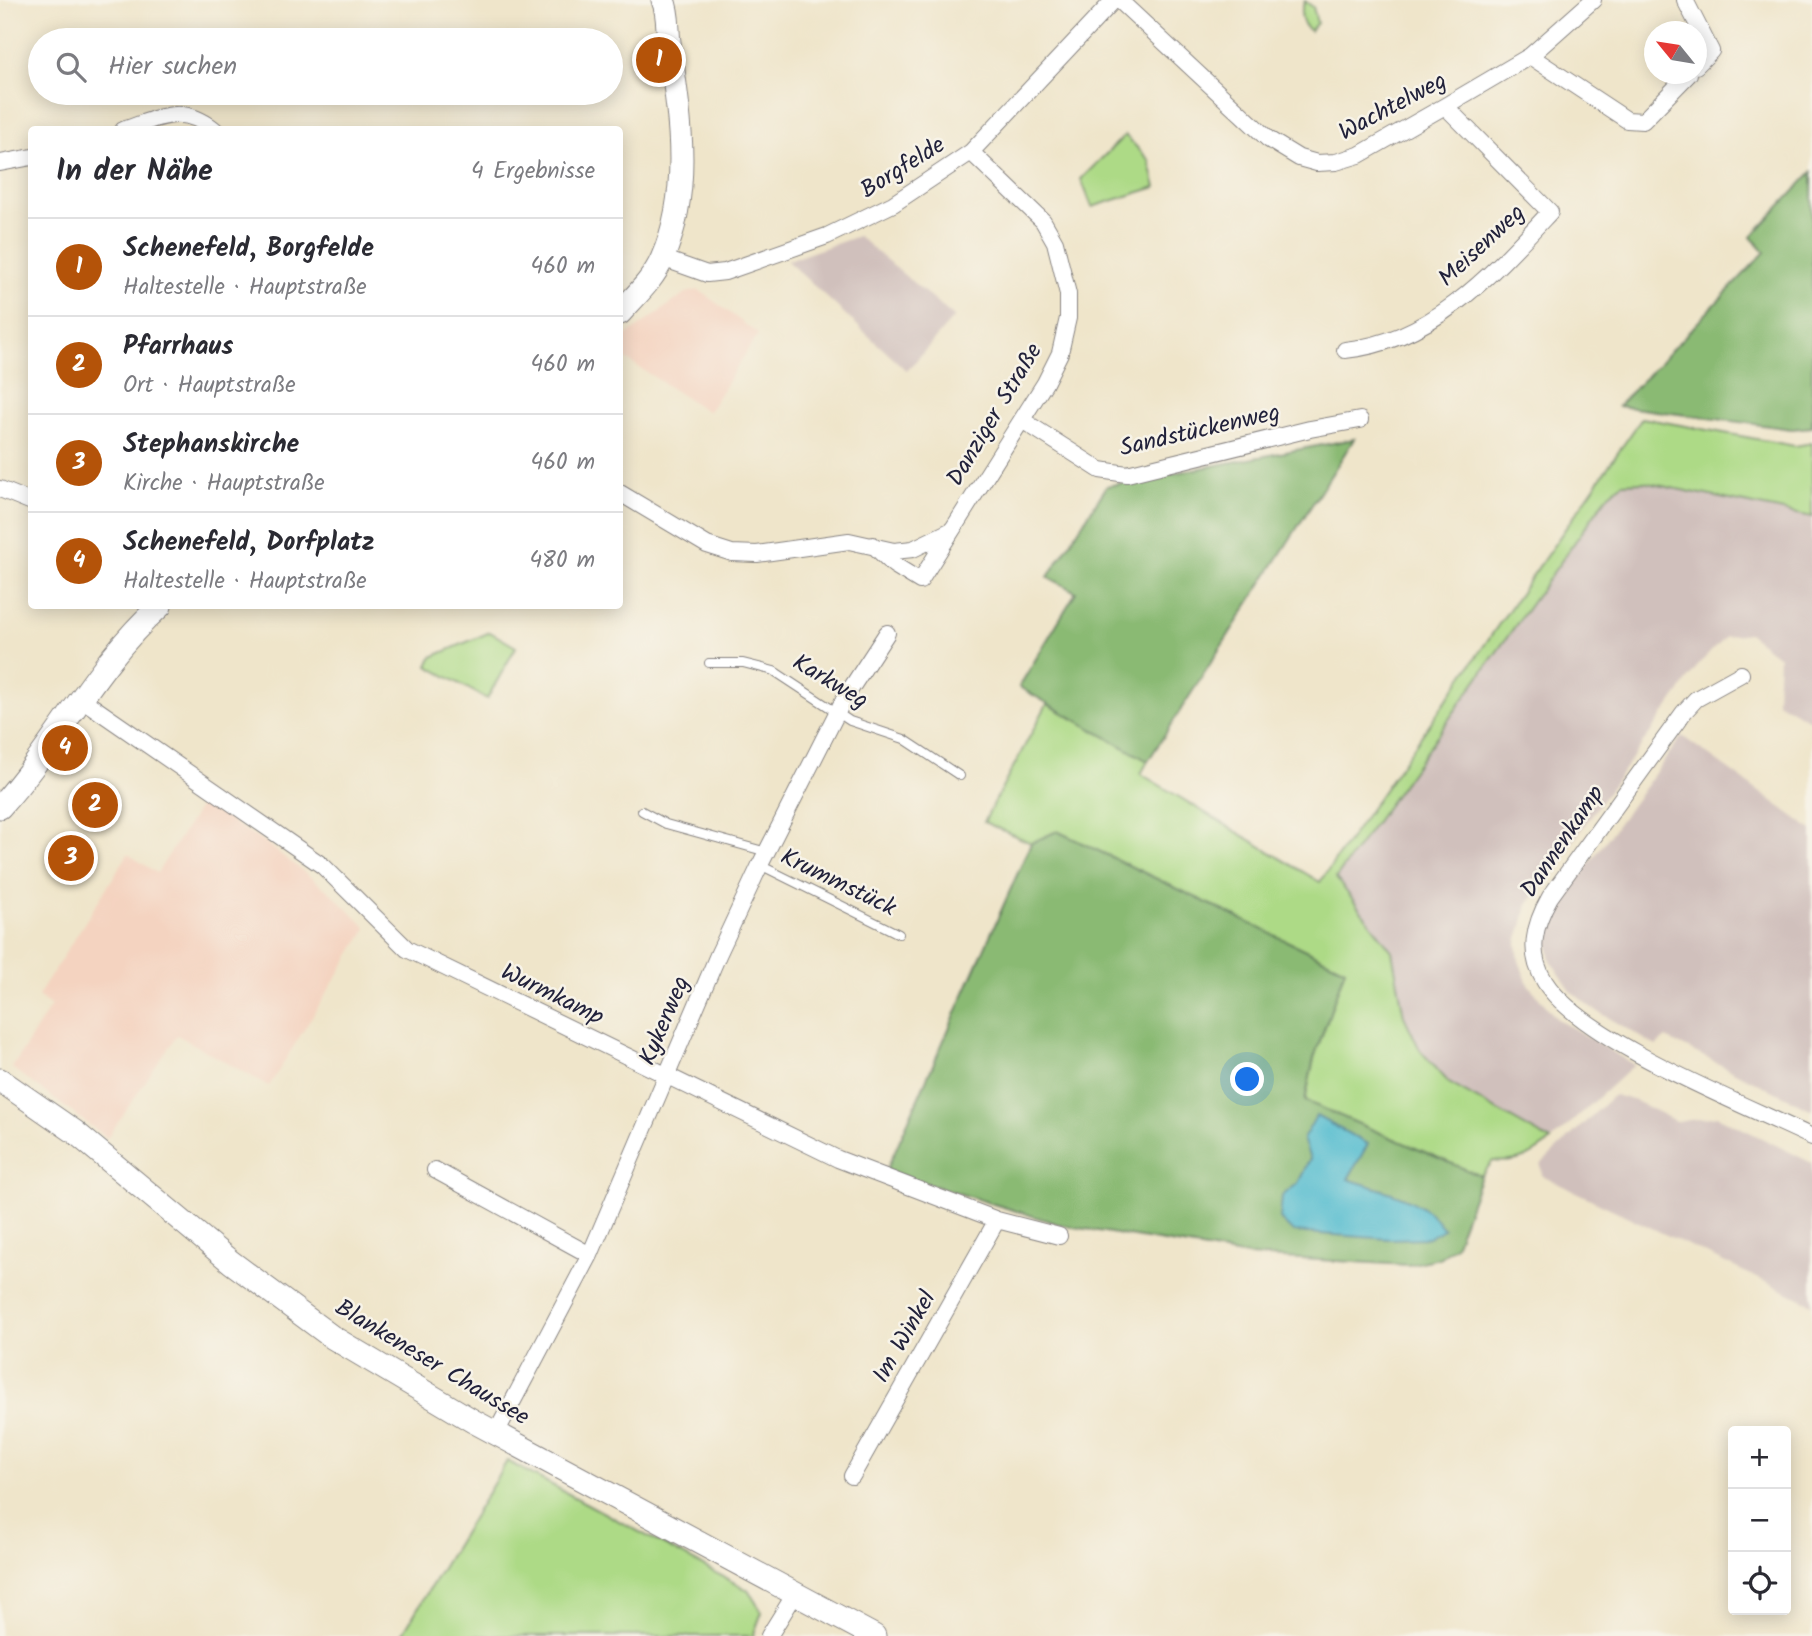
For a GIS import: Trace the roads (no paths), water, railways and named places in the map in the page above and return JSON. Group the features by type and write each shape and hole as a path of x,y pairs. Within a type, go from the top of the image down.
{"main road":[{"path":"647,0 669,42"},
{"path":"623,310 647,284 663,258 679,198 682,143 678,93 669,42 667,8 663,0"},
{"path":"0,807 42,755 121,644 157,609"},
{"name":"Blankeneser Chaussee","path":"0,1080 97,1149 231,1262 302,1317 379,1366 496,1433 873,1636"}],"street":[{"name":"Borgfelde","path":"663,258 707,274 737,268 861,221 922,187 971,152 1114,0"},
{"name":"Wachtelweg","path":"1119,0 1268,139 1298,159 1336,162 1359,155 1530,56 1593,0"},
{"path":"1685,0 1696,21"},
{"path":"1530,56 1627,120 1643,121 1679,84"},
{"name":"Meisenweg","path":"1345,350 1370,348 1432,320 1499,267 1550,212 1445,106"},
{"path":"137,126 182,113 209,126"},
{"name":"Danziger Straße","path":"873,545 894,565 920,581 1045,383 1063,341 1068,318 1063,270 1055,242 1043,221 971,152"},
{"path":"0,163 28,158"},
{"name":"Sandstückenweg","path":"1021,420 1100,470 1112,474 1127,474 1310,429 1360,420"},
{"path":"0,489 28,500"},
{"path":"623,495 707,545 732,553 757,554 849,541 894,551 913,550 952,530"},
{"name":"Kykerweg","path":"496,1433 590,1255 666,1075 764,859 837,712 887,633"},
{"name":"Dannenkamp","path":"1741,674 1696,699 1684,712 1550,897 1540,915 1533,946 1545,981 1579,1018 1651,1060 1812,1137"},
{"name":"Wurmkamp","path":"80,698 323,866 407,949 838,1159 997,1220 1059,1236"},
{"path":"435,1170 590,1255"},
{"name":"Im Winkel","path":"852,1476 997,1220"},
{"path":"769,1636 795,1594"}],"lane":[{"name":"Karkweg","path":"709,663 743,663 774,671 850,721 904,739 960,776"},
{"name":"Krummstück","path":"642,811 666,824 764,859 899,934"}],"water":[{"path":"1316,1116 1368,1144 1348,1179 1414,1202 1435,1218 1444,1229 1428,1238 1389,1239 1293,1232 1280,1219 1282,1196 1298,1183 1310,1159 1303,1139"}],"place":[{"name":"Schenefeld, Borgfelde","path":"659,60"},
{"name":"Schenefeld, Dorfplatz","path":"65,748"},
{"name":"Pfarrhaus","path":"95,805"},
{"name":"Stephanskirche","path":"71,858"}]}
